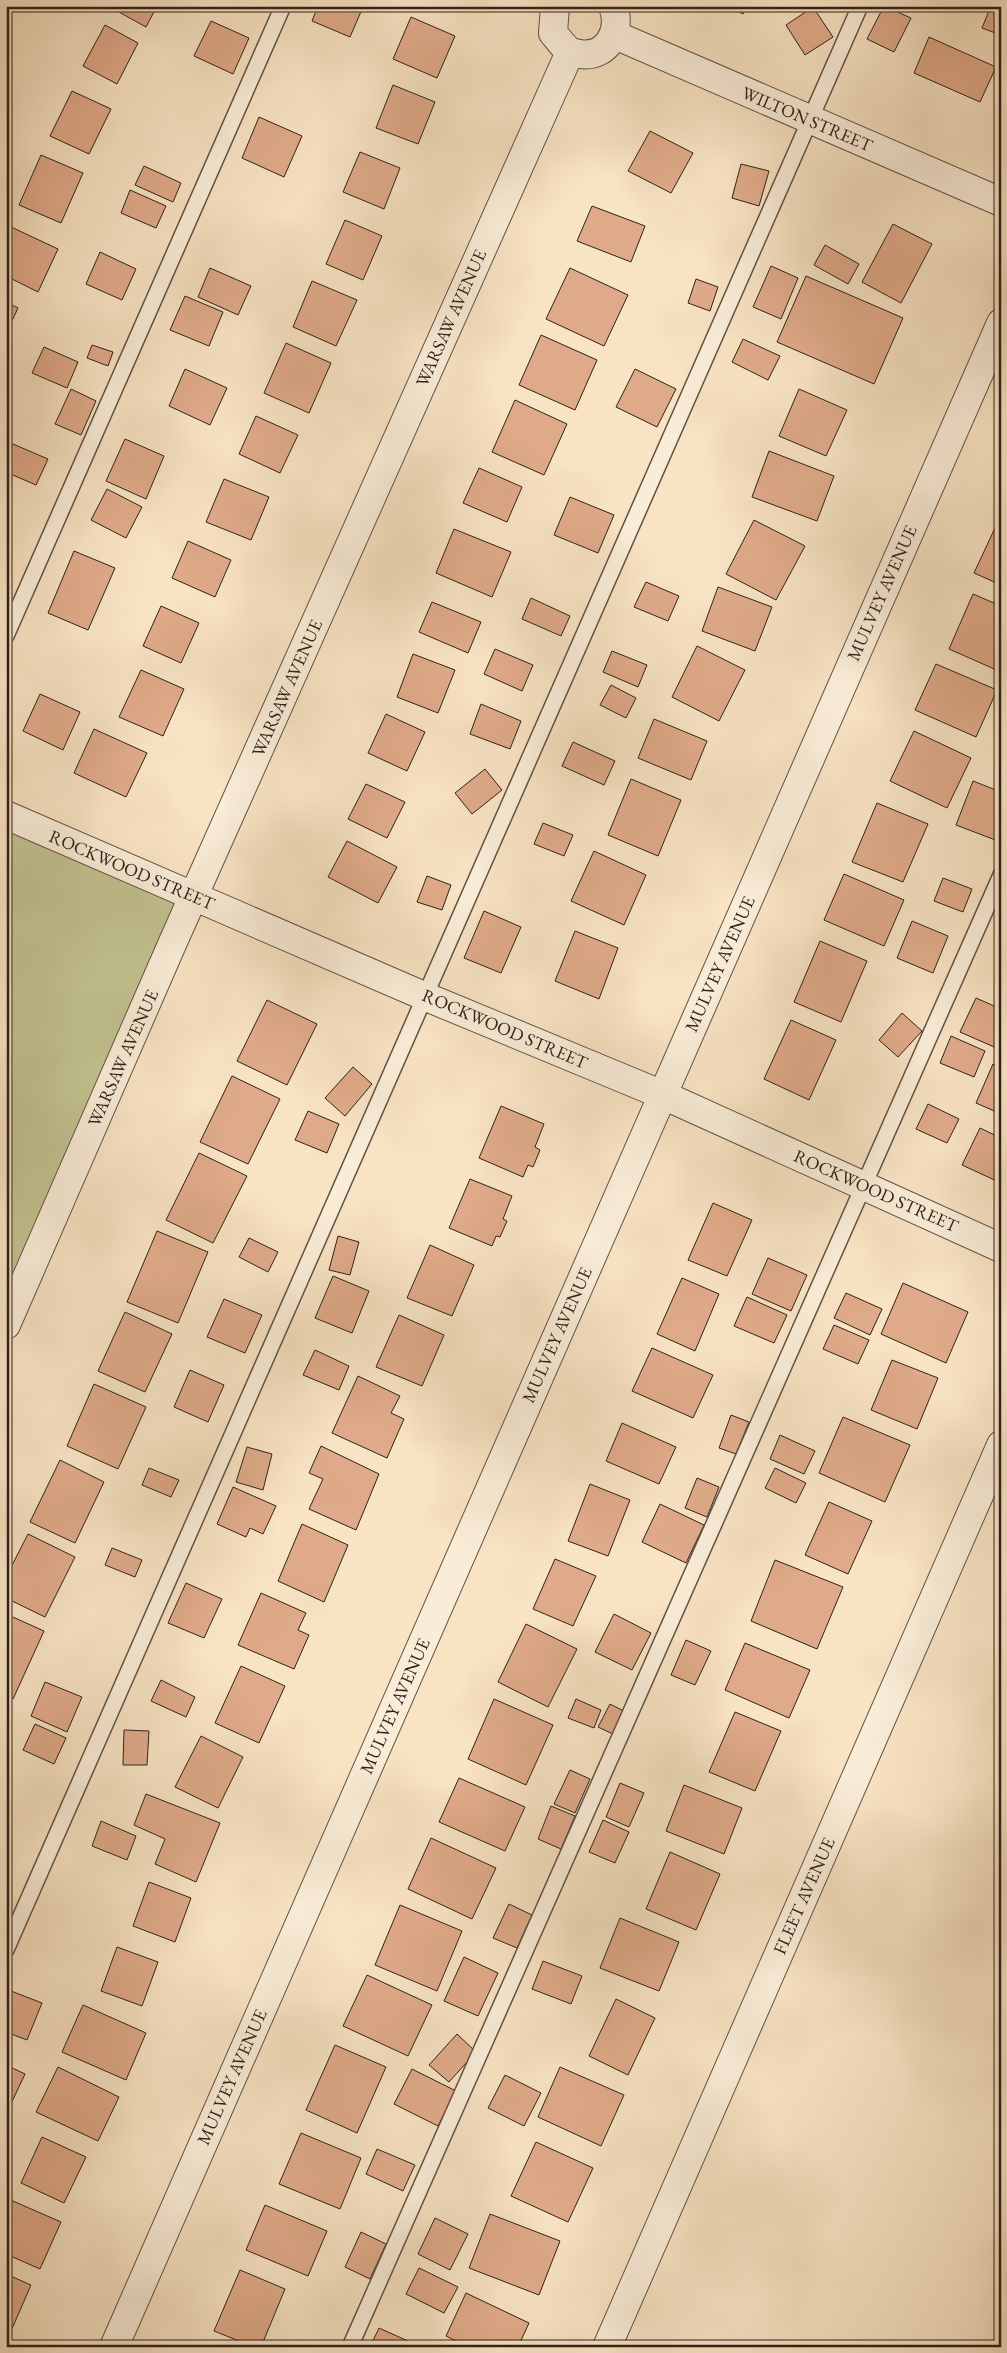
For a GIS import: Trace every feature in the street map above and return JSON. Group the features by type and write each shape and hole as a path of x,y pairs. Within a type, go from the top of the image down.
{"street":[{"path":"553,7 552,33 570,52 587,55 604,48 615,35 617,18 613,6"},
{"name":"WILTON STREET","path":"615,35 1001,202"},
{"name":"WARSAW AVENUE","path":"6,1325 194,896 570,52"},
{"name":"MULVEY AVENUE","path":"114,2347 1001,323"},
{"name":"ROCKWOOD STREET","path":"6,815 424,996 663,1095 1001,1248"},
{"name":"FLEET AVENUE","path":"607,2347 1001,1445"}],"lane":[{"path":"6,636 284,6"},
{"path":"6,1950 860,6"},
{"path":"350,2347 1001,874"}],"green space":[{"path":"6,815 194,896 6,1325"}],"building":[{"path":"108,6 157,6 146,27"},
{"path":"318,6 363,7 350,37 312,21"},
{"path":"727,6 746,6 743,14"},
{"path":"884,6 911,18 894,52 867,39"},
{"path":"991,6 1001,6 1001,35 982,28"},
{"path":"813,7 833,37 805,55 786,25"},
{"path":"411,17 455,36 437,78 393,59"},
{"path":"211,21 249,38 233,74 194,56"},
{"path":"105,25 138,43 117,84 83,66"},
{"path":"929,37 996,67 980,102 914,73"},
{"path":"393,85 435,102 418,144 376,128"},
{"path":"72,91 111,109 89,154 50,136"},
{"path":"259,117 302,136 284,177 242,158"},
{"path":"650,131 693,153 671,193 628,171"},
{"path":"360,152 400,168 384,209 343,192"},
{"path":"41,155 83,173 61,223 19,205"},
{"path":"741,164 769,171 759,206 732,198"},
{"path":"144,166 181,183 173,202 135,185"},
{"path":"130,190 166,206 156,228 121,213"},
{"path":"592,206 645,226 631,262 577,241"},
{"path":"345,220 382,236 363,280 326,264"},
{"path":"893,224 932,244 901,303 862,282"},
{"path":"9,226 58,249 38,292 6,276 6,232"},
{"path":"825,245 859,264 848,284 814,265"},
{"path":"100,252 136,269 122,300 86,284"},
{"path":"771,266 798,278 781,319 753,307"},
{"path":"210,268 251,286 238,315 198,297"},
{"path":"570,268 628,295 604,346 546,319"},
{"path":"806,276 903,318 874,384 777,342"},
{"path":"696,279 718,287 710,311 688,303"},
{"path":"312,281 357,300 336,346 293,327"},
{"path":"185,296 223,312 209,346 170,330"},
{"path":"6,302 18,308 6,334"},
{"path":"541,335 597,360 575,410 519,385"},
{"path":"743,339 780,356 768,380 732,362"},
{"path":"286,343 331,363 309,413 264,393"},
{"path":"92,345 113,352 108,366 87,358"},
{"path":"44,347 78,362 67,388 32,373"},
{"path":"185,369 227,388 210,425 169,406"},
{"path":"635,369 676,389 657,427 616,407"},
{"path":"71,389 96,401 81,435 55,424"},
{"path":"799,389 847,410 826,456 779,436"},
{"path":"515,400 567,424 544,475 492,452"},
{"path":"256,416 298,435 280,473 239,454"},
{"path":"125,439 164,456 146,499 106,481"},
{"path":"13,444 48,459 36,485 6,472 6,459"},
{"path":"769,451 834,476 817,521 752,497"},
{"path":"479,468 522,487 507,522 463,503"},
{"path":"224,479 269,497 251,540 206,522"},
{"path":"107,489 142,507 126,538 91,520"},
{"path":"570,497 614,515 598,553 554,535"},
{"path":"754,520 805,546 776,600 726,574"},
{"path":"995,528 1001,531 1001,585 974,573"},
{"path":"454,529 511,552 492,597 436,573"},
{"path":"188,541 231,560 215,597 172,578"},
{"path":"74,551 115,568 88,630 48,613"},
{"path":"646,582 679,596 668,621 634,607"},
{"path":"718,587 772,607 755,651 702,631"},
{"path":"973,594 1001,606 1001,672 949,649"},
{"path":"531,598 570,616 561,636 522,619"},
{"path":"432,602 481,622 468,653 419,632"},
{"path":"161,606 199,623 181,663 143,646"},
{"path":"697,646 745,670 719,721 672,697"},
{"path":"495,649 533,665 522,691 484,674"},
{"path":"612,651 647,665 638,687 603,672"},
{"path":"413,654 455,670 438,713 397,697"},
{"path":"936,664 997,690 976,737 915,710"},
{"path":"141,670 184,689 163,736 119,717"},
{"path":"611,685 636,698 626,718 600,705"},
{"path":"40,694 80,712 63,750 23,731"},
{"path":"481,704 521,721 510,749 470,734"},
{"path":"386,714 425,732 407,771 368,753"},
{"path":"654,719 707,741 691,780 638,758"},
{"path":"94,729 147,753 126,797 74,773"},
{"path":"914,731 971,758 947,808 890,781"},
{"path":"573,742 615,761 604,785 562,766"},
{"path":"485,769 502,790 472,814 455,793"},
{"path":"631,779 681,800 658,856 608,835"},
{"path":"973,781 1001,792 1001,834 998,841 956,825"},
{"path":"366,784 405,802 387,838 348,819"},
{"path":"877,803 928,824 903,882 852,862"},
{"path":"543,823 573,835 564,856 534,844"},
{"path":"347,841 397,867 378,903 328,877"},
{"path":"594,851 646,875 624,925 571,901"},
{"path":"844,874 904,900 884,946 824,920"},
{"path":"427,876 451,885 442,910 417,902"},
{"path":"943,878 972,889 963,912 934,901"},
{"path":"484,911 521,927 501,973 464,958"},
{"path":"912,921 948,936 933,973 897,958"},
{"path":"575,931 618,948 599,999 555,981"},
{"path":"820,941 867,961 841,1022 794,1002"},
{"path":"976,998 1001,1009 1001,1050 960,1032"},
{"path":"267,1000 317,1024 287,1085 237,1061"},
{"path":"902,1013 922,1031 898,1057 879,1040"},
{"path":"791,1020 836,1040 809,1100 764,1079"},
{"path":"951,1036 985,1051 974,1077 940,1063"},
{"path":"993,1064 1001,1067 1001,1114 976,1103"},
{"path":"353,1067 372,1084 345,1116 325,1098"},
{"path":"232,1076 280,1099 248,1164 200,1142"},
{"path":"928,1104 959,1119 947,1143 916,1129"},
{"path":"501,1106 544,1124 535,1147 540,1150 533,1167 528,1165 523,1177 479,1158"},
{"path":"308,1111 339,1124 327,1153 295,1140"},
{"path":"980,1128 1001,1138 1001,1183 962,1165"},
{"path":"199,1153 247,1176 213,1243 166,1220"},
{"path":"470,1179 512,1196 503,1219 507,1221 500,1237 496,1236 492,1246 449,1228"},
{"path":"713,1203 752,1220 727,1276 688,1260"},
{"path":"157,1231 208,1252 178,1323 127,1302"},
{"path":"338,1236 359,1242 350,1275 329,1270"},
{"path":"249,1238 278,1252 268,1272 239,1257"},
{"path":"430,1245 474,1265 452,1316 407,1298"},
{"path":"768,1258 807,1275 791,1311 752,1294"},
{"path":"333,1276 369,1291 352,1333 315,1318"},
{"path":"682,1278 719,1294 695,1351 657,1334"},
{"path":"903,1283 968,1312 946,1363 881,1334"},
{"path":"846,1293 882,1309 870,1335 834,1318"},
{"path":"747,1297 787,1315 774,1343 734,1326"},
{"path":"224,1299 262,1315 245,1353 207,1337"},
{"path":"125,1312 172,1334 145,1392 98,1371"},
{"path":"399,1315 444,1335 422,1386 376,1367"},
{"path":"834,1325 869,1340 858,1364 823,1349"},
{"path":"652,1348 713,1375 693,1418 632,1391"},
{"path":"315,1350 349,1366 339,1390 303,1375"},
{"path":"892,1360 938,1378 917,1429 871,1410"},
{"path":"190,1370 224,1385 208,1422 174,1407"},
{"path":"358,1376 400,1396 391,1413 404,1419 387,1458 332,1433"},
{"path":"94,1384 146,1407 118,1469 67,1446"},
{"path":"731,1415 749,1422 736,1454 719,1448"},
{"path":"843,1417 910,1445 885,1502 819,1473"},
{"path":"622,1423 676,1447 659,1484 606,1461"},
{"path":"780,1435 815,1451 804,1474 770,1459"},
{"path":"321,1446 379,1474 356,1530 309,1509 323,1479 309,1473"},
{"path":"247,1447 272,1454 263,1490 236,1482"},
{"path":"60,1460 104,1482 75,1543 30,1522"},
{"path":"149,1468 179,1480 171,1497 142,1485"},
{"path":"775,1468 806,1483 796,1503 765,1488"},
{"path":"697,1478 719,1487 707,1517 685,1508"},
{"path":"590,1484 630,1500 608,1556 568,1541"},
{"path":"233,1487 276,1506 263,1534 250,1528 246,1537 217,1524"},
{"path":"829,1502 872,1521 848,1574 805,1555"},
{"path":"660,1504 704,1525 686,1563 642,1542"},
{"path":"302,1524 348,1545 324,1602 278,1581"},
{"path":"28,1534 75,1557 45,1617 6,1598 6,1577"},
{"path":"112,1548 142,1560 135,1577 105,1565"},
{"path":"555,1559 596,1576 573,1626 533,1609"},
{"path":"775,1560 843,1587 817,1649 751,1621"},
{"path":"186,1583 222,1599 204,1638 168,1623"},
{"path":"261,1593 306,1613 298,1630 309,1635 294,1669 238,1645"},
{"path":"6,1614 44,1631 13,1699 6,1695"},
{"path":"614,1614 651,1633 632,1670 595,1652"},
{"path":"526,1624 577,1649 548,1707 498,1682"},
{"path":"686,1640 711,1651 695,1685 671,1675"},
{"path":"745,1643 810,1670 789,1718 725,1690"},
{"path":"241,1666 285,1686 259,1743 215,1723"},
{"path":"161,1680 195,1697 186,1717 151,1701"},
{"path":"45,1682 82,1697 67,1732 31,1716"},
{"path":"494,1699 553,1725 526,1785 468,1759"},
{"path":"576,1699 601,1710 594,1728 568,1718"},
{"path":"610,1704 624,1711 613,1734 598,1727"},
{"path":"735,1712 781,1731 755,1791 709,1772"},
{"path":"35,1724 66,1738 54,1764 23,1750"},
{"path":"124,1730 149,1731 147,1765 123,1765"},
{"path":"201,1736 243,1757 218,1808 175,1787"},
{"path":"570,1770 590,1779 575,1813 554,1804"},
{"path":"459,1778 525,1807 505,1851 439,1822"},
{"path":"620,1783 644,1793 629,1827 606,1817"},
{"path":"684,1785 742,1808 724,1854 666,1831"},
{"path":"146,1794 220,1823 196,1882 155,1864 165,1839 134,1825"},
{"path":"551,1806 575,1816 561,1849 538,1839"},
{"path":"603,1820 629,1832 615,1863 589,1852"},
{"path":"101,1821 136,1836 127,1860 92,1846"},
{"path":"431,1838 496,1868 472,1919 408,1889"},
{"path":"670,1852 720,1874 696,1930 646,1909"},
{"path":"149,1882 191,1898 175,1942 133,1926"},
{"path":"509,1904 532,1915 517,1948 493,1938"},
{"path":"400,1905 462,1931 437,1991 375,1965"},
{"path":"620,1918 679,1942 659,1991 600,1968"},
{"path":"117,1947 158,1962 142,2006 101,1991"},
{"path":"464,1957 498,1973 478,2016 444,2001"},
{"path":"543,1961 582,1976 571,2004 532,1989"},
{"path":"367,1975 432,2005 408,2056 343,2026"},
{"path":"6,1989 42,2003 27,2040 6,2032"},
{"path":"616,1999 655,2018 628,2075 589,2056"},
{"path":"83,2005 146,2033 126,2080 62,2052"},
{"path":"457,2034 476,2052 449,2082 429,2065"},
{"path":"335,2045 386,2067 357,2133 306,2110"},
{"path":"6,2065 25,2074 9,2108 6,2107"},
{"path":"58,2067 119,2097 98,2141 36,2112"},
{"path":"560,2067 624,2095 601,2146 538,2117"},
{"path":"412,2069 456,2091 438,2126 394,2104"},
{"path":"505,2075 541,2093 524,2126 488,2108"},
{"path":"301,2133 361,2158 340,2209 279,2184"},
{"path":"42,2137 86,2157 64,2203 21,2183"},
{"path":"536,2142 593,2168 568,2222 511,2196"},
{"path":"377,2149 415,2165 403,2191 366,2174"},
{"path":"6,2198 61,2222 40,2269 6,2254"},
{"path":"265,2205 327,2231 308,2276 246,2250"},
{"path":"490,2214 560,2241 539,2295 469,2268"},
{"path":"435,2218 468,2234 450,2270 418,2254"},
{"path":"361,2232 386,2244 370,2279 345,2267"},
{"path":"419,2268 458,2287 444,2313 406,2294"},
{"path":"240,2270 285,2289 261,2347 254,2347 214,2331"},
{"path":"6,2274 31,2285 11,2331 6,2330"},
{"path":"466,2293 529,2323 518,2347 468,2347 446,2336"},
{"path":"379,2328 408,2341 406,2347 370,2347"}]}
